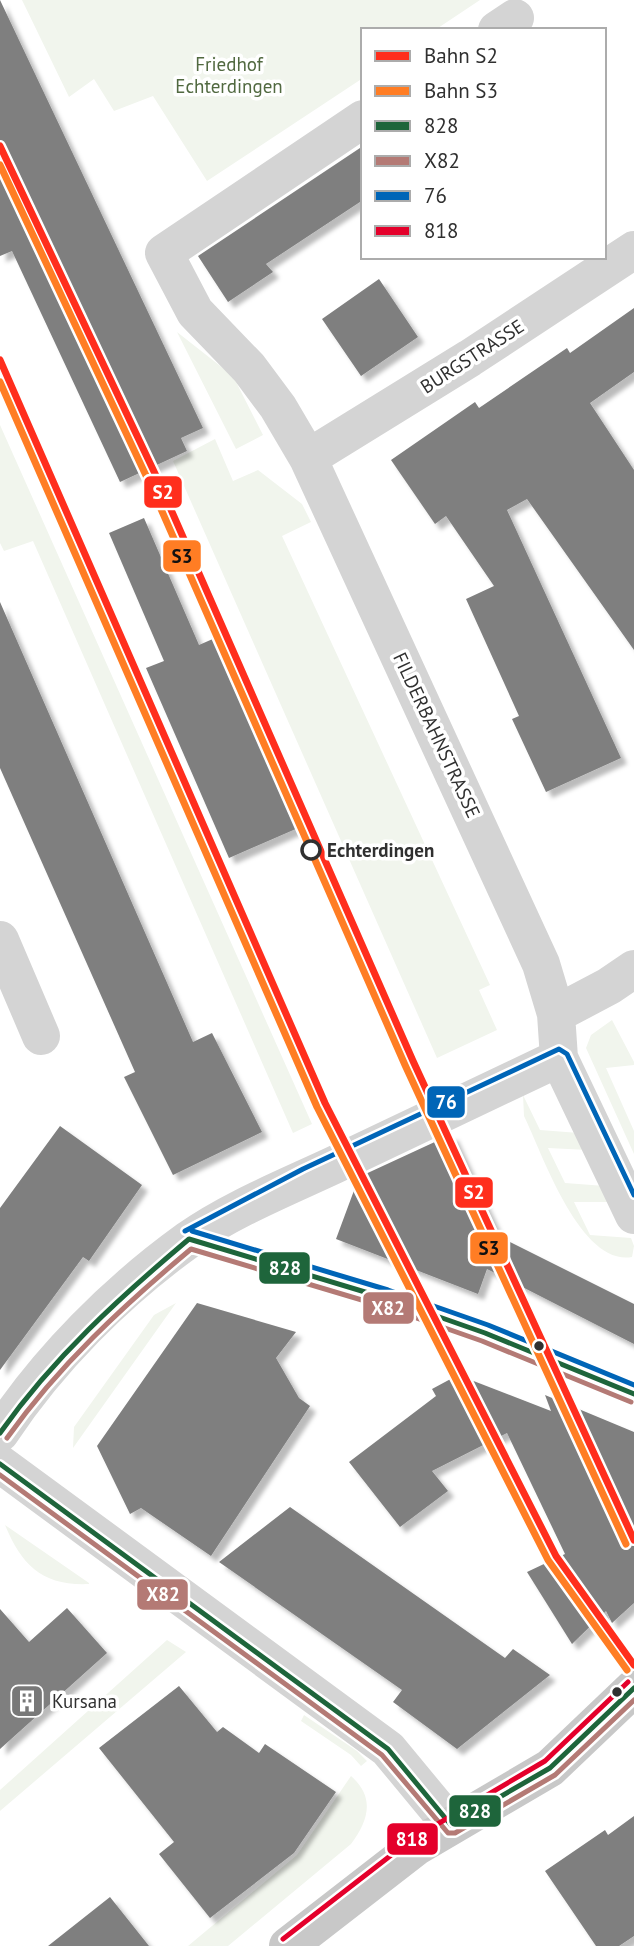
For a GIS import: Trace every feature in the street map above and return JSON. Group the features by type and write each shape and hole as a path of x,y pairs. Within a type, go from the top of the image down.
{"main road":[{"path":"288,1946 386,1869 451,1825 550,1768 634,1688"}],"street":[{"name":"FILDERBAHNSTRASSE","path":"361,120 164,253 195,312 249,368 278,407 308,458 541,964 556,1014 559,1058 634,1215"},
{"name":"BURGSTRASSE","path":"308,458 470,358 634,250"},
{"path":"0,940 41,1036"},
{"path":"556,1014 610,986 634,969"},
{"path":"0,1433 19,1404 68,1346 126,1291 189,1239 307,1177 559,1058"},
{"path":"0,1464 388,1749 451,1825"}],"green space":[{"name":"Friedhof Echterdingen","path":"22,0 480,0 438,28 361,28 361,79 207,181 153,96 114,111 94,79 69,97"},
{"path":"177,332 233,376 263,435 236,449"},
{"path":"0,425 312,1124 293,1133 33,541 4,551 0,543"},
{"path":"215,439 233,481 258,470 302,504 311,522 282,536 490,985 479,990 497,1030 437,1058 173,461"},
{"path":"612,1020 634,1062 634,1065 606,1068 634,1131 634,1154 586,1048 591,1035"},
{"path":"523,1095 540,1130 579,1133 588,1150 548,1148 565,1183 605,1186 613,1202 574,1202 590,1235 631,1238 634,1246 632,1257 613,1255 596,1244 580,1227 553,1180 524,1116"},
{"path":"176,1303 73,1448 74,1427 154,1315"},
{"path":"5,1525 89,1584 59,1581 36,1571 19,1552"},
{"path":"167,1640 186,1652 0,1811 0,1790"},
{"path":"304,1715 357,1751 367,1761 361,1766 351,1755 301,1721"},
{"path":"351,1776 364,1792 367,1809 362,1826 351,1844 228,1946 188,1946 297,1855"}],"building":[{"path":"0,0 203,428 181,438 187,451 120,482 12,251 0,256"},
{"path":"361,147 361,201 266,264 273,272 228,302 198,256"},
{"path":"379,279 418,337 361,376 322,319"},
{"path":"634,308 634,372 590,403 634,470 634,650 527,499 507,510 621,758 546,792 512,719 519,716 466,599 494,586 446,516 435,524 391,460 475,402 479,408 567,348 570,353"},
{"path":"144,518 199,645 215,638 298,828 229,858 146,668 164,661 109,533"},
{"path":"0,602 193,1042 212,1033 262,1132 173,1175 124,1077 135,1072 0,768"},
{"path":"60,1126 142,1185 89,1261 83,1257 0,1370 0,1208"},
{"path":"452,1134 500,1237 634,1304 634,1344 487,1269 478,1294 336,1239 359,1177"},
{"path":"197,1303 296,1332 276,1358 299,1398 310,1406 211,1556 141,1508 130,1514 97,1446"},
{"path":"458,1375 551,1411 545,1395 634,1432 634,1603 612,1623 606,1611 572,1644 527,1572 565,1554 507,1433 432,1471 448,1491 400,1527 349,1462 436,1396 432,1389"},
{"path":"290,1507 505,1658 513,1649 550,1675 457,1749 393,1702 402,1690 219,1562"},
{"name":"Kursana","path":"67,1608 107,1653 0,1749 0,1609 29,1642"},
{"path":"179,1686 217,1732 223,1727 259,1753 265,1744 336,1792 294,1853 210,1918 159,1854 174,1842 99,1748"},
{"path":"634,1816 634,1936 619,1946 596,1946 545,1871 605,1830 608,1835"},
{"path":"110,1897 149,1946 48,1946"}],"rail line":[{"name":"S2","path":"0,146 158,480 413,1061 634,1540"},
{"name":"S3","path":"0,165 150,484 405,1065 626,1544"},
{"name":"S2","path":"0,360 325,1103 556,1556 634,1665"},
{"name":"S3","path":"0,382 317,1107 548,1560 627,1670"}],"transit line":[{"name":"76","path":"185,1231 303,1169 559,1049 567,1054 634,1195"},
{"name":"76","path":"192,1231 388,1290 488,1325 634,1385"},
{"name":"828","path":"0,1433 42,1379 88,1330 189,1239 385,1298 485,1333 634,1394"},
{"name":"X82","path":"7,1438 70,1361 141,1292 191,1249 382,1306 482,1341 631,1402"},
{"name":"828","path":"0,1464 388,1749 451,1825 550,1768 634,1688"},
{"name":"X82","path":"0,1475 382,1755 448,1833 455,1833 555,1775 634,1700"},
{"name":"818","path":"283,1939 412,1839 545,1761 628,1682"}],"place":[{"name":"Echterdingen","path":"311,850"},
{"name":"Kursana","path":"27,1701"}]}
